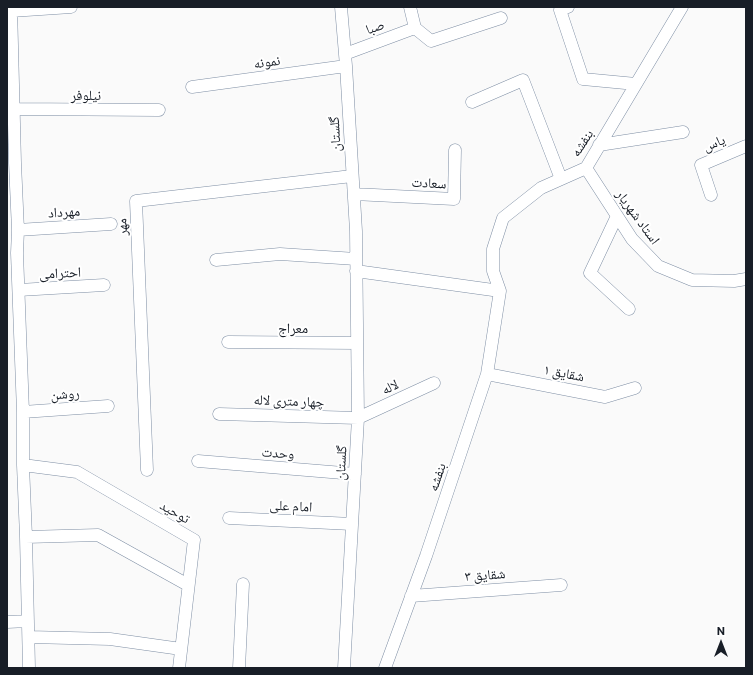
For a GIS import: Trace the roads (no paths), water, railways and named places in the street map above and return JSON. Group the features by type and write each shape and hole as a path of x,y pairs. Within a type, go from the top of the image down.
{"street":[{"path":"30,668 23,465 23,412 15,296 18,230 11,163 14,109 11,9 71,7"},
{"name":"گلستان","path":"341,7 356,231 358,418 344,668"},
{"path":"410,7 415,28 431,40 501,18"},
{"path":"568,7 560,10 582,79 636,84"},
{"name":"بنفشه","path":"385,668 426,556 487,374 500,291 493,271 493,250 503,218 541,188 586,168 682,7"},
{"name":"صبا","path":"345,60 415,28"},
{"name":"نمونه","path":"192,87 345,60"},
{"path":"472,102 523,80 560,179"},
{"name":"نیلوفر","path":"14,109 159,110"},
{"path":"599,146 683,132"},
{"name":"یاس","path":"711,195 701,165 746,146"},
{"name":"سعادت","path":"354,194 454,199 455,150"},
{"name":"استاد شهریار","path":"586,168 632,239 658,266 692,280 734,281 746,279"},
{"name":"مهر","path":"147,470 136,201 352,176"},
{"path":"617,216 590,273 629,310"},
{"name":"مهرداد","path":"18,230 111,224"},
{"path":"216,260 280,254 356,265 500,291"},
{"name":"احترامی","path":"15,296 104,285"},
{"name":"معراج","path":"228,342 357,343"},
{"name":"شقایق ۱","path":"487,374 605,396 635,388"},
{"name":"لاله","path":"358,418 434,383"},
{"name":"روشن","path":"23,412 108,406"},
{"name":"چهار متری لاله","path":"219,414 358,418"},
{"name":"وحدت","path":"198,461 355,474"},
{"name":"توحید","path":"23,465 77,472 194,540 179,668"},
{"name":"امام علی","path":"229,518 352,524"},
{"path":"26,537 98,535 188,585"},
{"path":"239,668 243,584"},
{"name":"شقایق ۳","path":"411,596 561,585"},
{"path":"7,622 28,621"},
{"path":"29,637 110,639 181,649"}]}
